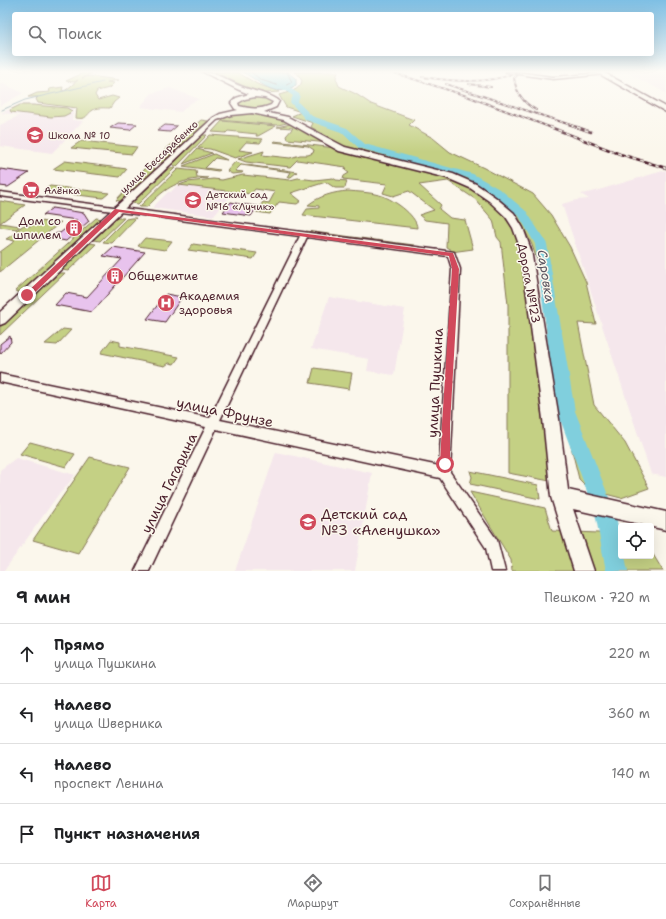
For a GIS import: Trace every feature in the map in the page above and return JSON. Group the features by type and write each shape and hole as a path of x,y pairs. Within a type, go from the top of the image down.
{"main road":[{"name":"улица Бессарабенко","path":"0,320 215,119 214,117 225,108 243,99"},
{"path":"273,99 276,101 276,104"},
{"path":"646,99 666,110"},
{"path":"236,101 236,108 249,111"},
{"name":"улица Бессарабенко","path":"215,119 235,112 268,108 276,104"},
{"name":"Дорога №123","path":"276,104 278,111 286,118 342,149 450,176 472,186 492,199 510,215 518,228 526,250 551,419 560,497 584,571"},
{"path":"225,108 227,111 235,112"},
{"name":"Дорога №123","path":"249,111 286,118"},
{"path":"560,497 666,521"}],"street":[{"path":"0,194 117,211 304,235"},
{"name":"улица Пушкина","path":"304,235 451,254 456,269 444,473"},
{"name":"улица Гагарина","path":"142,571 304,235"},
{"name":"улица Фрунзе","path":"0,378 444,473"},
{"path":"444,473 492,546 498,571"}],"shaded area":[{"path":"0,99 13,99 0,106"},
{"path":"147,99 199,99 189,104 181,112 140,107"},
{"name":"Школа № 10","path":"23,103 74,108 72,120 83,121 52,153 0,146 0,125 20,115 1,113"},
{"path":"666,170 666,477 651,474 562,204 577,200 589,199 581,194"},
{"name":"Детский сад №16 «Лучик»","path":"177,185 233,193 214,216 152,208"},
{"path":"329,297 405,309 394,375 367,371 369,359 311,349"},
{"name":"Детский сад №3 «Аленушка»","path":"276,452 372,473 355,571 235,571"},
{"path":"16,458 75,475 58,495 4,571 0,571 0,470"}],"green space":[{"path":"36,99 97,99 98,100 118,99 110,108 97,108 90,112 85,118 76,118 77,108 38,103"},
{"path":"246,99 268,99 273,103 269,106 261,108 252,108 239,106 239,101"},
{"path":"281,99 363,99 371,104 414,120 409,125 433,138 450,152 533,194 551,215 570,247 586,282 596,324 578,323 594,405 625,443 649,488 621,498 590,490 579,479 551,365 540,269 532,245 518,216 495,196 457,176 345,147 311,127 313,123 292,116 301,112 286,107"},
{"path":"20,105 67,108 72,111 64,116 51,117 11,112 10,110"},
{"path":"244,112 291,122 278,125 218,120 228,114"},
{"path":"201,120 208,121 163,162 150,164 184,133"},
{"path":"222,121 276,126 258,136 256,136 257,134 228,131 226,133 212,132"},
{"path":"295,123 329,143 287,139 286,136 293,128 277,127"},
{"path":"202,135 207,135 177,166 174,166 173,164"},
{"path":"210,135 263,139 260,143 246,142 239,150 253,152 235,158 210,149 198,148"},
{"path":"81,141 137,147 132,154 71,148"},
{"path":"273,142 336,148 448,177 466,185 489,200 500,211 513,229 521,252 550,481 508,473 508,305 501,242 497,237 493,220 475,199 448,181 419,185 441,205 439,209 450,218 465,220 473,249 451,252 451,250 446,247 447,223 425,220 419,215 434,210 409,191 393,196 383,193 387,184 343,179 344,176 349,173 345,170 346,167 297,160 290,167 246,162 238,159 264,151 262,155 290,158 300,155 308,155 313,153 314,150 308,146"},
{"path":"197,149 212,153 183,164"},
{"path":"214,154 227,160 215,158 205,168 220,170 218,171 183,166"},
{"path":"65,161 127,169 120,177 53,169"},
{"path":"235,162 250,166 297,172 291,177 288,177 291,172 241,165 235,171 243,172 242,173 232,174 227,171"},
{"path":"148,166 155,168 154,171 122,202 116,200 139,174"},
{"path":"169,168 175,168 138,204 132,203"},
{"path":"178,169 196,171 197,177 208,178 189,180 174,185 167,189 147,207 139,207"},
{"path":"243,175 290,180 298,178 314,180 333,178 336,180 347,181 345,188 335,188 326,182 291,193 301,201 297,204 279,202 270,214 256,212 263,202 269,203 275,192 255,189 251,194 179,185 188,182 213,179 222,180"},
{"path":"50,186 109,193 103,198 43,191"},
{"path":"348,191 375,194 390,199 408,212 416,223 417,228 303,215 307,209 319,208 319,206 308,205 317,199 332,193"},
{"path":"0,201 25,205 0,223"},
{"path":"96,218 103,219 22,293 15,291"},
{"path":"117,218 124,218 100,241 93,240"},
{"path":"136,218 112,243 103,242 126,219"},
{"path":"41,221 51,223 61,222 0,272 0,252 15,241 6,239 16,233 15,231 24,225 30,226"},
{"path":"0,223 20,226 16,229 0,227"},
{"path":"305,232 414,245 414,247"},
{"path":"145,238 172,241 165,250 138,246"},
{"path":"90,243 96,244 68,271 62,270"},
{"path":"193,244 257,253 253,259 188,250"},
{"path":"59,273 65,273 0,335 0,327"},
{"path":"63,329 71,330 57,345 45,344"},
{"path":"111,340 120,342 120,346 179,357 174,364 169,363 165,366 101,353"},
{"path":"314,368 352,373 349,389 310,383"},
{"path":"30,442 75,454 66,467 20,454"},
{"path":"90,457 130,467 78,553 33,540"},
{"path":"470,471 538,485 540,499 470,484 472,477"},
{"path":"470,492 545,508 552,531 598,533 618,537 618,559 654,559 654,556 663,571 512,571 511,560"}],"building":[{"path":"118,123 137,124 130,130 110,128"},
{"path":"165,125 177,126 170,132 157,131"},
{"path":"0,169 29,173 8,187 0,186"},
{"path":"231,202 258,206 251,216 223,212"},
{"name":"Дом со шпилем","path":"52,208 84,213 89,221 66,241 50,238 57,233 60,233 77,220 43,215"},
{"name":"Общежитие","path":"113,247 145,252 92,312 55,305 66,293 87,297 122,259 103,256"},
{"path":"166,294 182,297 165,322 147,319"},
{"path":"10,336 11,342 0,354 0,344"}],"waterway":[{"path":"2,110 31,99"},
{"name":"Саровка","path":"295,99 294,102 309,118 344,130 362,146 470,176 497,192 523,214 541,244 566,411 605,513 617,571"}],"railway":[{"path":"474,99 552,128"},
{"path":"491,99 578,127"},
{"path":"523,99 527,104 536,110"},
{"path":"550,127 620,154 666,168"},
{"path":"578,127 591,132"}],"place":[{"name":"Школа № 10","path":"35,135"},
{"name":"Алёнка","path":"31,190"},
{"name":"Детский сад №16 «Лучик»","path":"193,200"},
{"name":"Дом со шпилем","path":"74,228"},
{"name":"Общежитие","path":"115,276"},
{"name":"Академия здоровья","path":"166,303"},
{"name":"Детский сад №3 «Аленушка»","path":"308,522"}],"route":[{"path":"27,295 117,211 451,254 456,269 446,424 445,464"}]}
